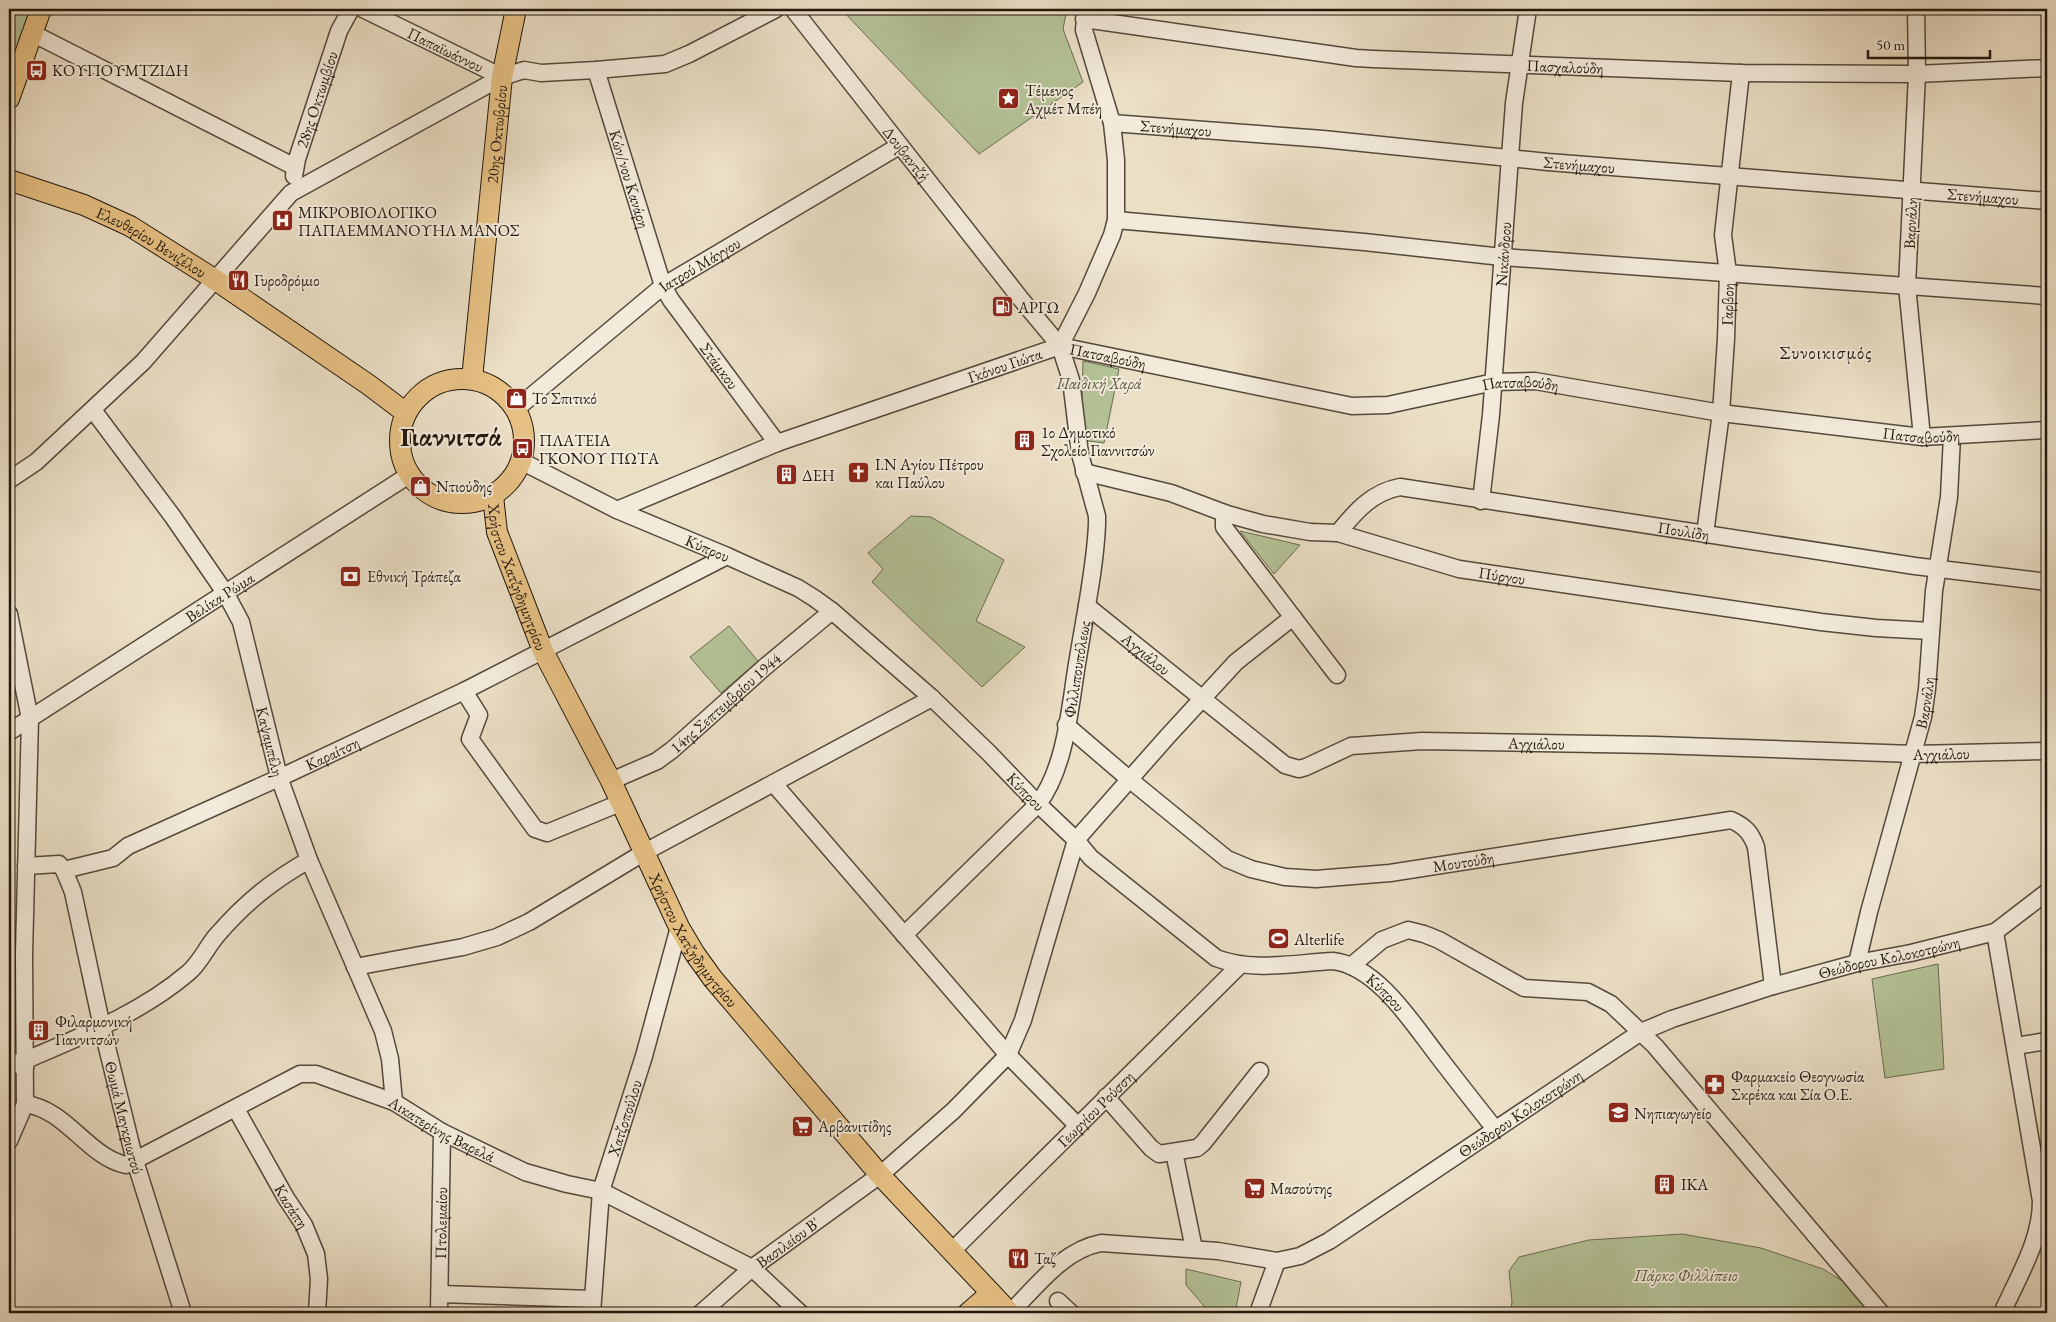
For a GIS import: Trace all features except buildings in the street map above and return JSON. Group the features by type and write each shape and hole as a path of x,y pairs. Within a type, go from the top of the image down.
{"main road":[{"path":"9,99 41,9"},
{"name":"20ης Οκτωβρίου","path":"472,379 502,77 513,9"},
{"name":"Ελευθερίου Βενιζέλου","path":"9,180 84,205 130,226 214,279 369,385 406,413"},
{"path":"456,378 472,379 492,386 501,392 516,409 524,435 521,462 510,482 492,496 467,504 452,503 426,492 409,475 402,460 401,428 406,413 415,400 427,390 441,382 456,378"},
{"name":"Χρήστου Χατζηδημητρίου","path":"492,496 497,532 543,651 611,781 643,853 679,927 695,954 713,978 880,1175 1010,1313"},
{"path":"968,1313 991,1293"}],"street":[{"name":"28ης Οκτωμβίου","path":"291,193 295,167 339,31 351,9"},
{"name":"Παπαϊωάννου","path":"363,9 502,77"},
{"path":"9,480 36,462 143,362 291,193 502,77 524,70 541,73 665,64 776,9"},
{"name":"Δουβαντζή","path":"793,9 1020,298"},
{"name":"Νικάνδρου","path":"1481,501 1494,382 1514,103 1528,9"},
{"name":"Βαρνάλη","path":"1916,9 1918,74 1907,286 1909,326 1922,436"},
{"name":"Πασχαλούδη","path":"1085,14 1356,58 1520,66 1741,73 1918,74 2047,68"},
{"name":"Γκόνου Γιώτα","path":"618,510 777,443 1060,346 1087,293 1112,235 1116,220 1116,160 1112,123 1086,40 1085,14"},
{"path":"32,34 295,167"},
{"name":"Κών/νου Κανάρη","path":"596,70 663,286"},
{"name":"Γαρβοη","path":"1705,534 1721,413 1728,273 1723,235 1741,73"},
{"name":"Στενήμαχου","path":"1112,123 1323,139 1511,159 2047,201"},
{"name":"Ιατρού Μάγγου","path":"516,409 663,286 900,146"},
{"path":"1116,220 1364,242 1502,257 2047,296"},
{"name":"Στάμκου","path":"663,286 670,300 777,443"},
{"name":"Πατσαβούδη","path":"1020,298 1060,346 1352,406 1388,405 1494,382 1534,381 1721,413 1922,436 2047,430"},
{"name":"Φιλλιπουπόλεως","path":"904,935 1038,804 1047,792 1055,771 1066,725 1087,606 1097,525 1080,454 1071,380 1060,346"},
{"name":"Καψαμπέλη","path":"93,410 173,517 226,594 241,622 279,777 309,860 383,1031 390,1059 394,1102"},
{"name":"Βαρνάλη","path":"1857,963 1869,912 1923,717 1937,569 1949,497 1952,436"},
{"name":"Κύπρου","path":"521,462 618,510 798,588 832,611 932,698 1076,840 1091,858 1216,958 1240,965 1252,966 1333,960 1343,962 1367,975 1395,1000 1495,1129"},
{"name":"Πύργου","path":"1084,472 1171,493 1224,513 1278,528 1338,533 1459,570 1821,622 1931,631"},
{"name":"Βελίκα Ρώμα","path":"9,732 409,475"},
{"name":"Πουλίδη","path":"1338,533 1364,503 1374,496 1400,488 1937,569 2047,582"},
{"path":"1224,513 1224,527 1337,675"},
{"name":"Καραίτση","path":"26,866 61,867 114,858 128,846 464,691 727,556"},
{"name":"Αγχιάλου","path":"1087,606 1285,765 1299,769 1351,746 1422,741 1655,745 1914,754 2047,751"},
{"name":"14ης Σεπτεμβρίου 1944","path":"611,781 657,761 672,750 766,666 832,611"},
{"path":"1008,1055 1023,1020 1076,840 1202,699 1250,650 1293,617"},
{"path":"10,623 30,719 24,954 26,1068"},
{"path":"464,691 479,715 470,739 535,829 547,833 620,803"},
{"path":"354,967 497,938 530,922 643,853 932,698"},
{"name":"Μουτούδη","path":"1066,725 1226,859 1251,869 1285,877 1316,879 1390,873 1731,820 1742,825 1752,836 1756,847 1773,986"},
{"path":"774,784 1008,1055 1077,1125"},
{"path":"9,1141 25,1104 26,1060 102,1027 165,991 196,966 216,936 250,900 280,877 309,860"},
{"name":"Θωμά Μαγκριωτού","path":"61,867 73,892 102,1027 135,1161 183,1313"},
{"name":"Θεώδορου Κολοκοτρώνη","path":"1010,1313 1069,1257 1086,1246 1101,1244 1218,1250 1262,1260 1276,1261 1300,1256 1329,1241 1641,1032 1681,1015 1773,986 1857,963 1911,953 1995,932 2047,892"},
{"name":"Χατζοπούλου","path":"592,1306 601,1191 644,1056 679,927"},
{"path":"1351,966 1382,940 1408,930 1439,940 1524,988 1588,992 1600,996 1612,1004 1655,1046 1881,1313"},
{"path":"1995,932 2041,1201 2041,1215 2034,1243 2002,1313"},
{"name":"Γεωργίου Ρούσση","path":"952,1251 1240,965"},
{"path":"2015,1046 2047,1041"},
{"name":"Βασιλείου Β'","path":"701,1313 752,1268 880,1175 953,1112 1008,1055"},
{"path":"9,1060 26,1068"},
{"path":"1106,1098 1151,1148 1159,1154 1197,1148 1260,1071"},
{"name":"Αικατερίνης Βαρελά","path":"135,1161 280,1085 306,1073 316,1074 394,1102 442,1132 525,1172 601,1191 752,1268 800,1313"},
{"path":"25,1104 45,1109 106,1157 126,1165 135,1161"},
{"name":"Κασάπη","path":"236,1109 286,1198 304,1225 316,1254 319,1279 318,1313"},
{"name":"Πτολεμαίου","path":"439,1313 442,1132"},
{"path":"1174,1152 1194,1249"},
{"path":"1258,1313 1276,1261"},
{"path":"440,1294 592,1306"},
{"path":"1058,1301 1072,1313"}],"green space":[{"path":"9,9 34,9 21,59 9,53"},
{"path":"841,9 1067,9 1063,29 1083,82 979,154"},
{"name":"Παιδική Χαρά","path":"1083,361 1119,369 1104,443 1081,440"},
{"path":"911,516 931,517 1004,560 976,621 1025,647 982,687 872,582 883,569 868,553"},
{"path":"1240,531 1300,545 1274,574"},
{"path":"729,626 758,661 721,693 690,657"},
{"path":"1938,964 1944,1069 1885,1078 1872,979"},
{"name":"Πάρκο Φιλλίπειο","path":"1682,1234 1761,1248 1823,1269 1865,1295 1881,1313 1510,1313 1512,1302 1509,1271 1519,1257 1589,1240"},
{"path":"1186,1269 1241,1282 1235,1313 1210,1313 1186,1285"}],"place":[{"name":"ΚΟΥΓΙΟΥΜΤΖΙΔΗ","path":"36,70"},
{"name":"Τέμενος Αχμέτ Μπέη","path":"1009,99"},
{"name":"ΜΙΚΡΟΒΙΟΛΟΓΙΚΟ ΠΑΠΑΕΜΜΑΝΟΥΗΛ ΜΑΝΟΣ","path":"282,221"},
{"name":"Γυροδρόμιο","path":"238,280"},
{"name":"ΑΡΓΩ","path":"1002,307"},
{"name":"Το Σπιτικό","path":"516,398"},
{"name":"1ο Δημοτικό Σχολείο Γιαννιτσών","path":"1025,441"},
{"name":"ΠΛΑΤΕΙΑ ΓΚΟΝΟΥ ΓΙΩΤΑ","path":"523,449"},
{"name":"Ι.Ν Αγίου Πέτρου και Παύλου","path":"859,473"},
{"name":"ΔΕΗ","path":"786,475"},
{"name":"Ντιούδης","path":"420,486"},
{"name":"Εθνική Τράπεζα","path":"351,576"},
{"name":"Alterlife","path":"1278,939"},
{"name":"Φιλαρμονική Γιαννιτσών","path":"39,1030"},
{"name":"Φαρμακείο Θεογνωσία Σκρέκα και Σία Ο.Ε.","path":"1715,1085"},
{"name":"Νηπιαγωγείο","path":"1618,1113"},
{"name":"Αρβανιτίδης","path":"802,1126"},
{"name":"ΙΚΑ","path":"1665,1184"},
{"name":"Μασούτης","path":"1254,1188"},
{"name":"Ταζ","path":"1018,1258"}],"district":[{"name":"Συνοικισμός","path":"1826,353"},
{"name":"Γιαννιτσά","path":"451,437"}]}
